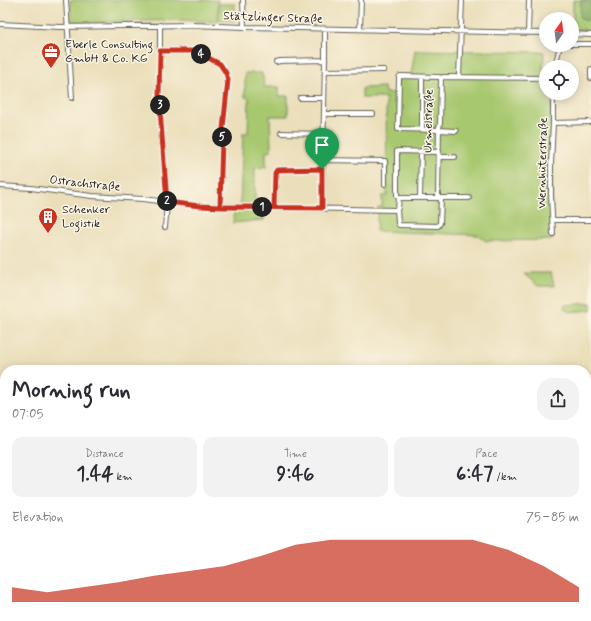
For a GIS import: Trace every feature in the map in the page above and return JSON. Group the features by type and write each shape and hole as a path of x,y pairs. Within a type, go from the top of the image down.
{"street":[{"path":"66,0 72,98"},
{"path":"244,0 244,27"},
{"path":"360,29 361,0"},
{"path":"459,77 462,0"},
{"path":"528,33 529,0"},
{"name":"Stätzlinger Straße","path":"0,24 67,27 192,25 539,33"},
{"path":"160,25 159,96 167,202 165,227"},
{"path":"322,208 325,29"},
{"path":"579,34 591,35"},
{"path":"579,44 591,44"},
{"path":"160,51 197,52 220,64 226,73 228,80 222,138 220,207"},
{"path":"276,62 325,60"},
{"path":"325,71 384,70"},
{"path":"591,70 591,78"},
{"path":"441,78 400,76 398,129 456,131"},
{"path":"422,77 422,129"},
{"name":"Urmelstraße","path":"397,209 399,225 438,226 440,223 439,130 441,78 539,78"},
{"path":"300,98 324,98"},
{"name":"Wernhüterstraße","path":"553,100 551,180 553,234"},
{"path":"324,114 373,114"},
{"path":"553,123 591,122"},
{"path":"281,134 324,134"},
{"path":"397,209 397,151 439,152"},
{"path":"420,198 421,152"},
{"path":"439,157 455,157"},
{"path":"323,160 385,161 386,184"},
{"path":"274,207 275,173 277,170 322,169"},
{"name":"Ostrachstraße","path":"0,186 92,196 143,199 200,206 397,209"},
{"path":"398,198 469,198"},
{"path":"553,220 591,220"}],"green space":[{"path":"70,0 218,0 218,22 181,20 73,23 71,20"},
{"path":"573,0 591,0 591,31 579,30 579,12 573,12"},
{"path":"581,0 591,0 591,17 586,21 580,18"},
{"path":"219,4 235,4 235,21 219,21"},
{"path":"415,50 544,52 544,60 539,60 539,100 552,100 552,240 486,241 478,235 376,231 378,207 382,207 382,196 387,196 386,98 362,98 362,88 384,87 385,93 397,93 398,75 411,75"},
{"path":"245,73 262,73 264,87 279,87 279,96 288,96 288,116 270,116 271,151 266,152 266,167 255,168 255,204 240,204 243,133 248,133 249,98 245,97"},
{"path":"264,210 264,220 233,223 234,211"},
{"path":"523,273 551,273 554,286 538,286"},
{"path":"591,303 591,310 569,312 564,308 564,305"}],"place":[{"name":"Eberle Consulting GmbH & Co. KG","path":"51,69"},
{"name":"Schenker Logistik","path":"48,234"}],"route":[{"path":"322,169 277,170 275,173 274,207 220,207 198,206 167,202 159,96 160,51 197,52 220,64 226,73 228,80 222,138 220,207 322,208 322,169"}]}
